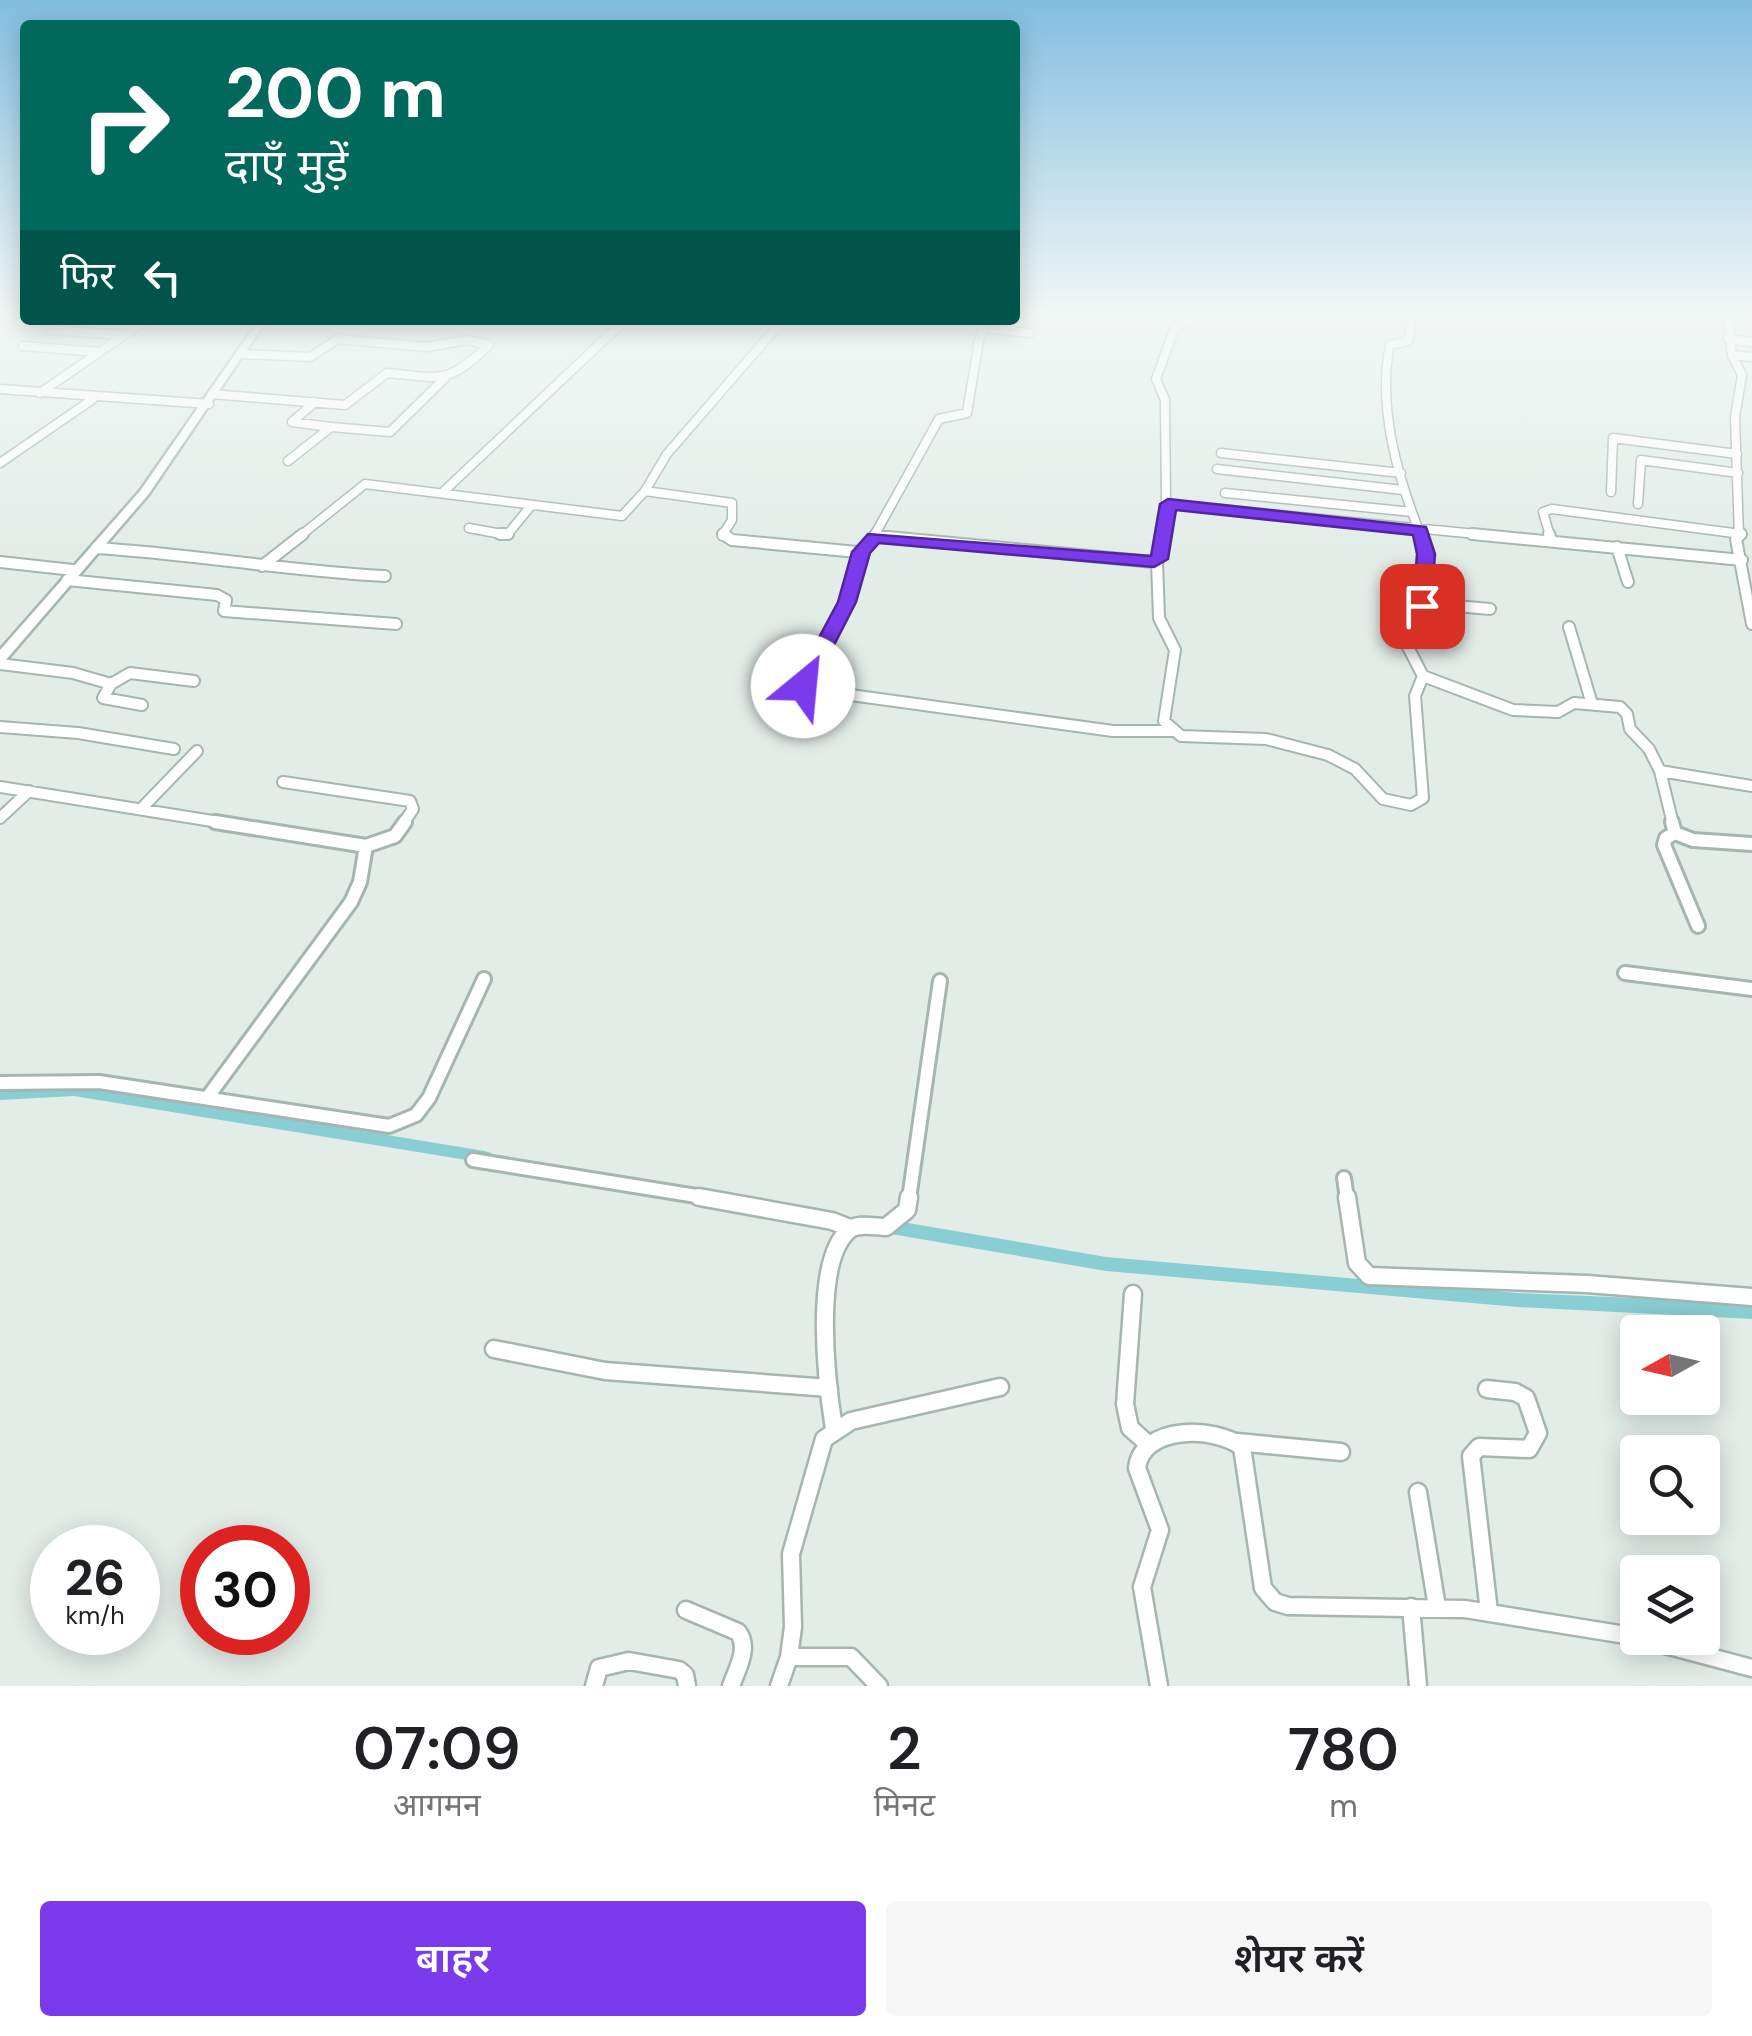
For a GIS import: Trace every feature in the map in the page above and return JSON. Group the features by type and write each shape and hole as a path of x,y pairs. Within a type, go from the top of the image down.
{"street":[{"path":"45,393 93,399 345,405 362,393"},
{"path":"111,684 73,673 0,661 70,575 144,494 214,393"},
{"path":"315,402 292,422 390,432 430,393"},
{"path":"442,493 548,393"},
{"path":"262,566 357,486 373,483 618,517 645,491 667,454 721,393"},
{"path":"971,393 967,413 938,419 874,538 861,552 841,616 803,682 806,689 1113,731 1266,739 1328,755 1355,769 1384,799 1410,804 1423,798 1415,696 1416,683 1422,676"},
{"path":"1163,393 1166,504 1157,562 1159,618 1175,650 1164,721 1172,732"},
{"path":"1387,393 1403,490 1426,554 1422,603 1406,624 1408,647 1422,676 1512,710 1558,712 1570,703 1624,710 1630,728 1649,749 1660,771 1676,833"},
{"path":"1741,534 1736,500 1735,417 1742,393"},
{"path":"0,463 93,399"},
{"path":"288,461 330,427"},
{"path":"1611,492 1613,438 1737,454"},
{"path":"1222,453 1401,472"},
{"path":"1638,504 1641,460 1738,473"},
{"path":"1216,469 1403,490"},
{"path":"645,491 732,503 732,520 722,536 732,540 861,552"},
{"path":"1225,493 1412,512"},
{"path":"1166,504 1742,560"},
{"path":"468,528 511,533 530,507"},
{"path":"1550,540 1543,512 1552,509 1741,534"},
{"path":"1741,534 1736,539 1752,624"},
{"path":"874,538 1157,562"},
{"path":"1617,546 1628,582"},
{"path":"96,548 385,576"},
{"path":"0,562 216,595 226,600 224,611 396,624"},
{"path":"1422,603 1490,609"},
{"path":"1569,626 1592,704"},
{"path":"142,705 103,698 111,684 130,673 194,680"},
{"path":"0,726 78,733 174,749"},
{"path":"141,810 196,751"},
{"path":"1660,771 1752,786"},
{"path":"0,787 366,846 395,836 414,804 283,782"},
{"path":"0,818 29,791"},
{"path":"1698,926 1664,845 1666,838 1676,833 1693,840 1752,844"},
{"path":"207,1098 351,902 360,882 366,846"},
{"path":"1625,973 1752,989"},
{"path":"0,1083 99,1082 389,1126 404,1123 429,1098 484,978"},
{"path":"473,1160 726,1201 832,1221 850,1228 892,1224 910,1201 940,981"},
{"path":"1344,1178 1357,1263 1369,1276 1587,1284 1752,1297"},
{"path":"834,1429 829,1388 828,1280 841,1241 850,1228"},
{"path":"1133,1294 1125,1404 1130,1428 1148,1444"},
{"path":"494,1349 605,1371 829,1388"},
{"path":"780,1686 793,1626 791,1554 824,1439 851,1421 1000,1386"},
{"path":"1487,1389 1515,1392 1526,1398 1538,1432 1529,1448 1479,1446 1472,1456 1489,1612"},
{"path":"1159,1686 1159,1654 1141,1594 1142,1577 1160,1540 1157,1514 1138,1472 1138,1462 1148,1444 1170,1434 1341,1452"},
{"path":"1237,1442 1244,1454 1267,1596 1288,1606 1437,1607 1489,1612 1620,1634"},
{"path":"1418,1492 1437,1607"},
{"path":"1411,1607 1418,1686"},
{"path":"686,1610 738,1632 743,1638 743,1654 732,1686"},
{"path":"1704,1655 1752,1668"},
{"path":"789,1656 851,1657 879,1686"},
{"path":"594,1686 599,1668 614,1660 676,1666 686,1675 687,1686"}],"waterway":[{"path":"0,1094 74,1090 485,1157"},
{"path":"885,1226 1106,1264 1518,1300 1752,1311"}],"route":[{"path":"803,686 847,602 861,552 874,538 948,541 1157,562 1166,504 1420,530 1426,554 1422,606"}]}
